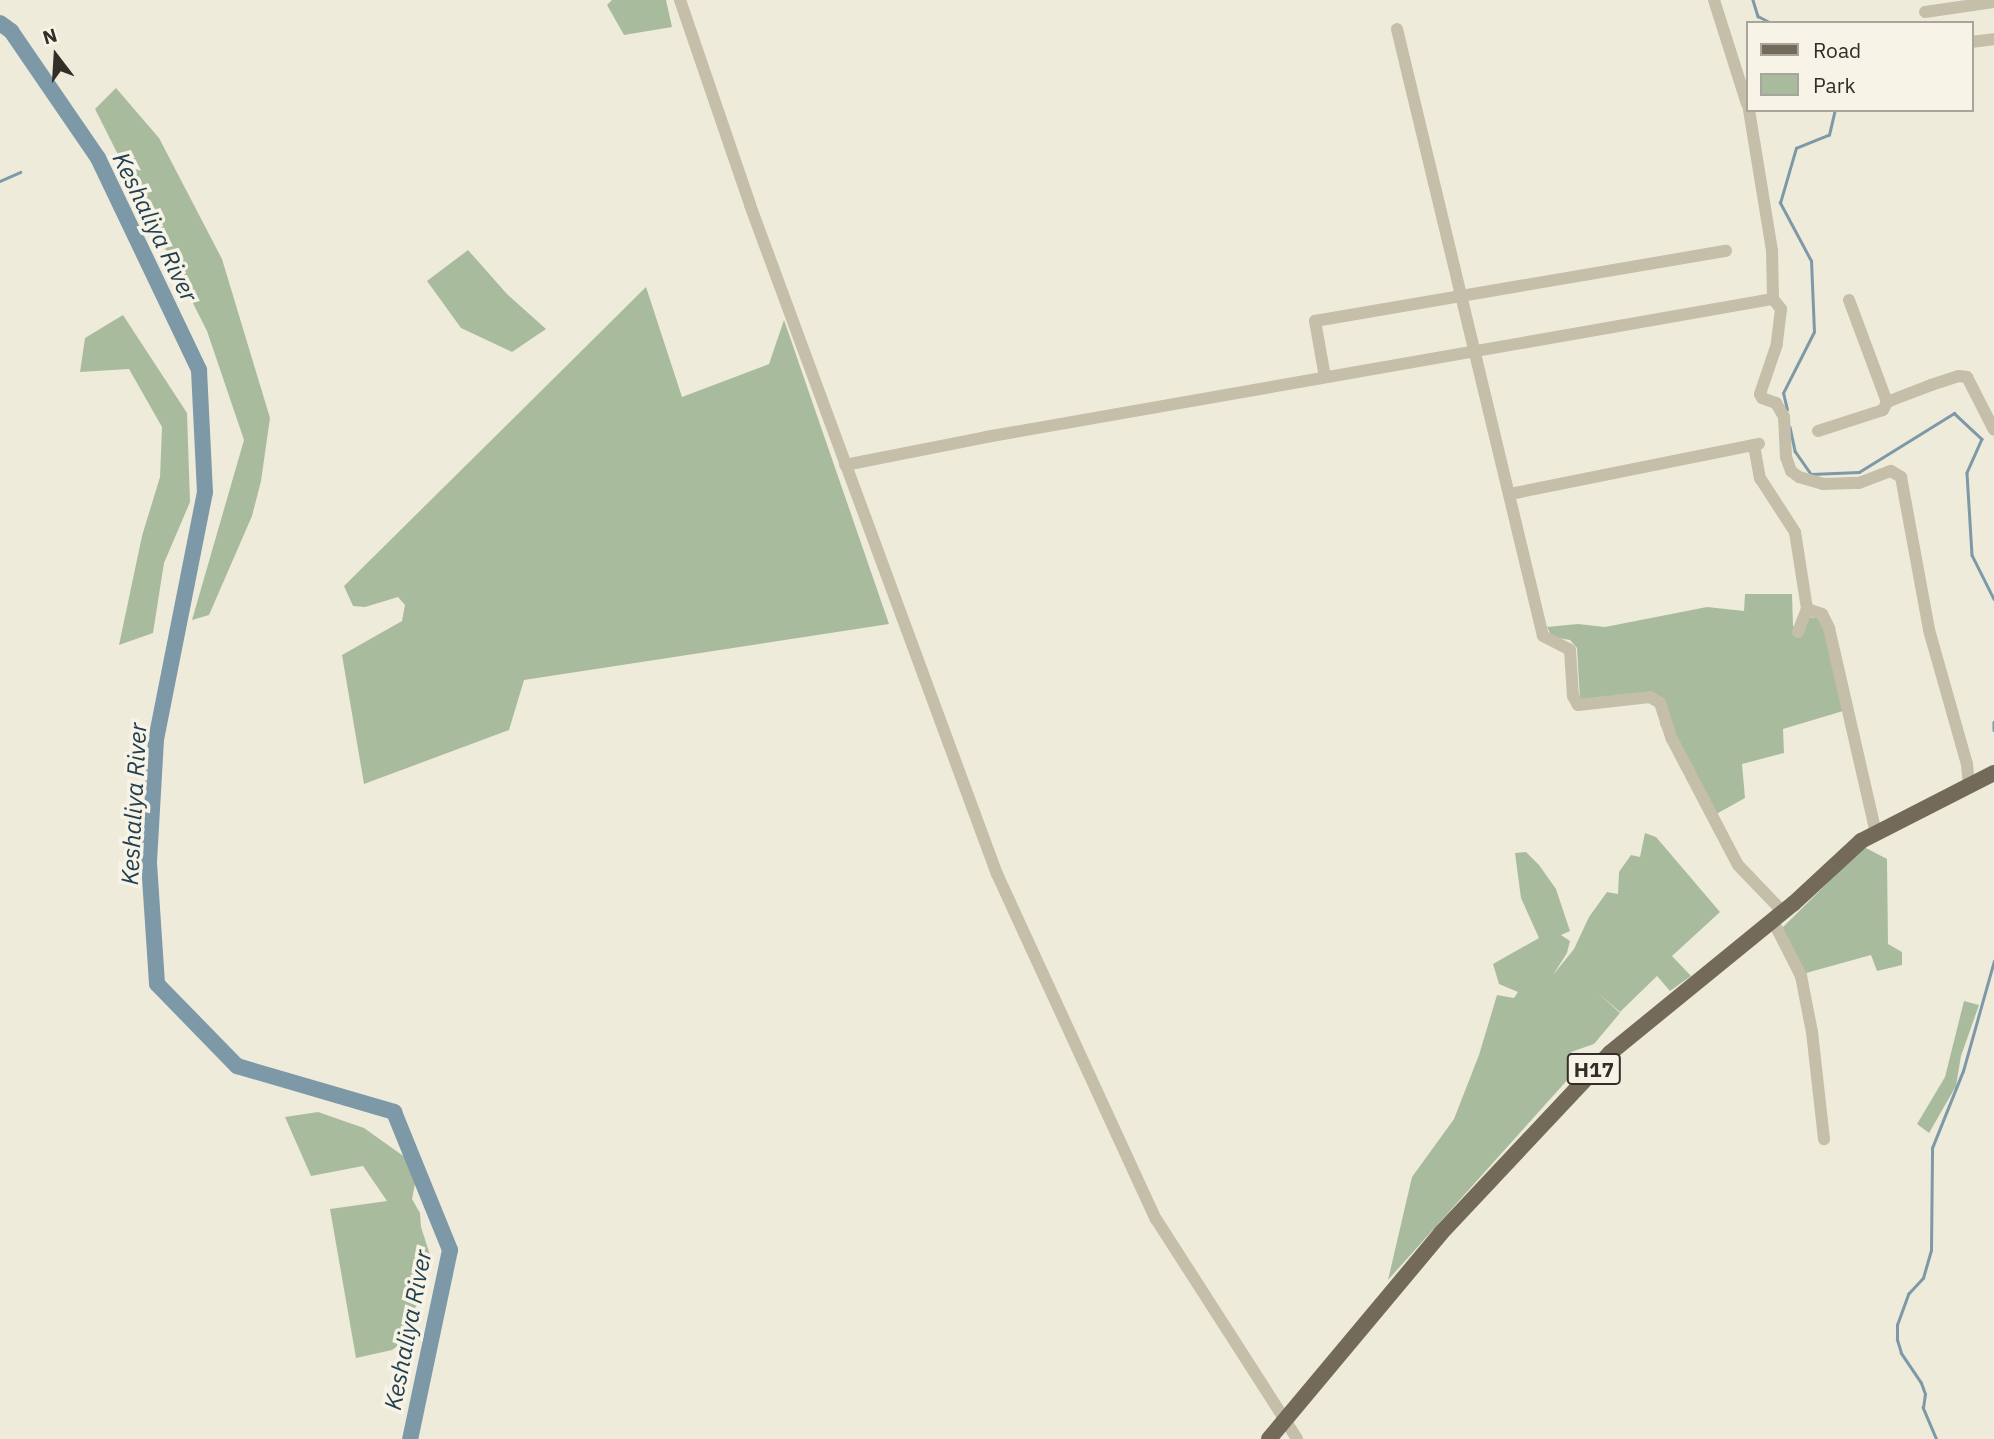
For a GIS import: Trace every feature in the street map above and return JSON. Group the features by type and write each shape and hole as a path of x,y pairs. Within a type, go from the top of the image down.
{"main road":[{"name":"H17","path":"1269,1439 1441,1233 1572,1091 1662,1007 1778,916 1861,841 1990,775"}],"street":[{"path":"680,0 750,205 997,874 1150,1206 1297,1439"},
{"path":"1714,0 1745,97"},
{"path":"1925,12 1994,2"},
{"path":"1397,29 1542,636 1570,649 1575,703 1584,705 1650,697 1660,702 1672,739 1738,865 1778,916 1801,976 1812,1032 1824,1139"},
{"path":"1973,42 1994,39"},
{"path":"1749,112 1771,240 1773,299 1780,309 1780,328 1760,394 1762,398 1776,403 1784,417 1786,457 1791,471 1812,482 1824,484 1859,483 1891,471 1901,477 1929,630 1967,764 1969,787"},
{"path":"1325,377 1315,321 1726,251"},
{"path":"845,465 986,436 1773,299"},
{"path":"1849,300 1887,402"},
{"path":"1818,431 1883,410 1887,402 1959,376 1967,377 1994,430"},
{"path":"1510,494 1757,444 1760,478 1795,532 1807,609 1798,632"},
{"path":"1807,609 1822,614 1829,628 1876,833"}],"green space":[{"path":"612,0 666,0 672,27 624,35 607,5"},
{"path":"116,88 159,138 222,259 270,418 261,481 252,516 209,615 192,620 244,440 207,331 95,109"},
{"path":"468,250 507,294 546,329 512,352 461,328 427,281"},
{"path":"646,287 682,397 769,364 784,320 889,624 524,680 509,730 364,784 342,655 402,621 405,605 398,597 365,607 353,606 344,586"},
{"path":"123,315 187,413 190,502 164,563 153,633 119,645 142,536 160,477 162,427 129,369 80,372 85,338"},
{"path":"1745,594 1792,594 1793,626 1803,629 1809,617 1817,618 1824,626 1843,711 1783,729 1784,753 1742,764 1745,798 1709,818 1660,724 1665,699 1650,693 1580,700 1577,648 1570,640 1552,637 1547,627 1578,624 1605,627 1707,607 1744,611"},
{"path":"1645,833 1656,837 1720,912 1672,956 1691,976 1670,991 1657,976 1620,1012 1597,992 1620,1013 1594,1044 1571,1052 1579,1067 1388,1280 1412,1177 1454,1119 1479,1055 1497,995 1514,998 1518,992 1499,984 1493,964 1539,938 1521,898 1515,853 1526,852 1556,889 1570,931 1561,935 1570,941 1567,953 1553,975 1574,949 1589,917 1607,892 1618,894 1619,872 1631,855 1640,857"},
{"path":"1864,847 1887,859 1888,944 1902,952 1902,965 1877,971 1871,955 1806,973 1781,929"},
{"path":"1964,1001 1979,1005 1961,1056 1956,1086 1929,1133 1917,1124 1945,1077"},
{"path":"318,1112 364,1128 409,1160 416,1179 412,1199 420,1213 421,1227 431,1258 406,1340 392,1350 356,1358 330,1209 387,1201 363,1166 311,1176 285,1117"}],"waterway":[{"path":"1753,0 1758,16 1767,21"},
{"name":"Keshaliya River","path":"0,23 11,31 98,158 199,370 205,492 156,740 149,863 157,984 237,1066 394,1112 450,1250 410,1439"},
{"path":"1787,410 1783,393 1814,332 1811,261 1780,203 1796,148 1829,135 1835,112"},
{"path":"0,181 20,172"},
{"path":"1790,427 1795,451 1811,474 1859,472 1954,413 1982,439 1967,473 1972,555 1994,599"},
{"path":"1994,722 1994,730"},
{"path":"1936,1439 1923,1408 1925,1394 1921,1383 1901,1353 1897,1340 1897,1325 1908,1294 1923,1278 1931,1250 1932,1148 1963,1071 1994,961"}]}
